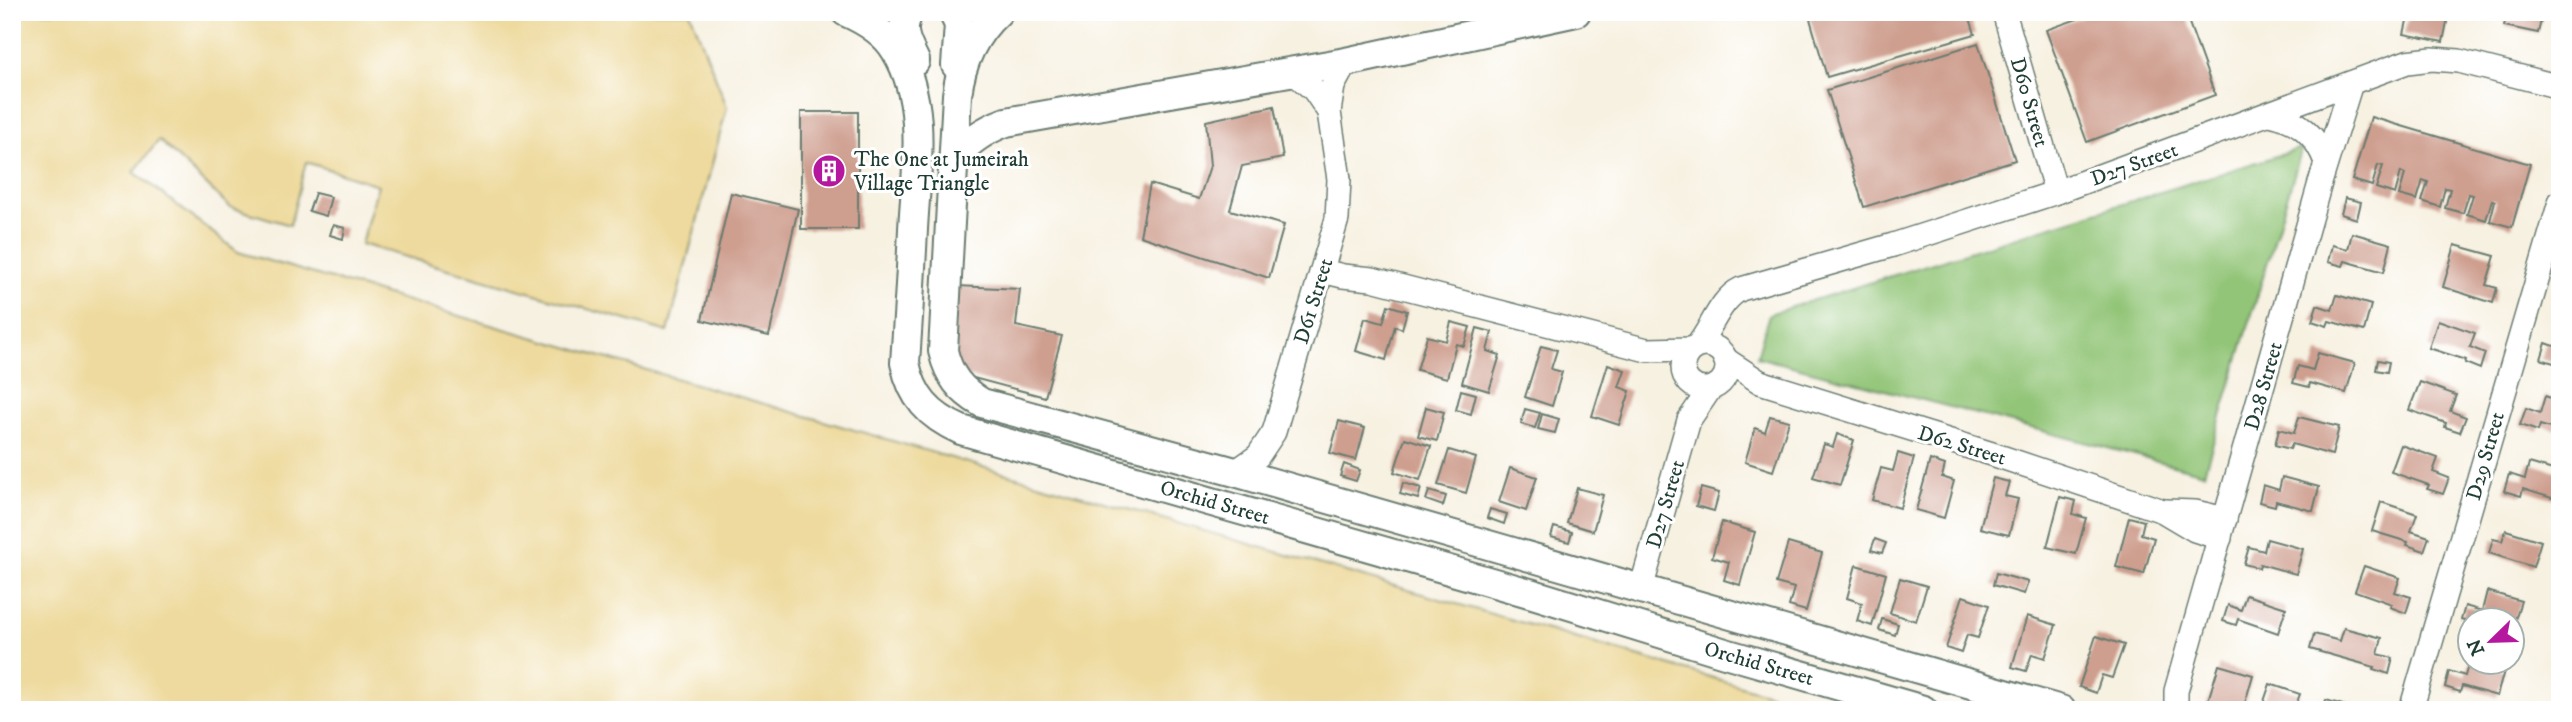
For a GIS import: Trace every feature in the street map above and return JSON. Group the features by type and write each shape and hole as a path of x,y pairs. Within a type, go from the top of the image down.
{"street":[{"name":"Orchid Street","path":"846,12 879,32 895,48 905,67 911,89 918,136 905,363 909,382 918,399 931,414 961,430 1533,594 1923,710"},
{"path":"909,12 904,21 904,36 919,72 925,97 918,136"},
{"path":"953,12 959,25 957,95"},
{"name":"Orchid Street","path":"998,12 985,25 968,51 957,95 943,351 952,377 960,387 982,403 1235,472 2061,710"},
{"path":"953,159 982,132 1006,122 1346,62 1576,12"},
{"name":"D60 Street","path":"2004,12 2056,192"},
{"name":"D27 Street","path":"1694,348 1729,297 1741,289 1893,245 2056,192 2407,62 2432,59 2459,61 2560,87"},
{"name":"D61 Street","path":"1235,472 1258,456 1274,432 1337,219 1339,180 1329,112 1333,86 1346,62"},
{"name":"D61 Street","path":"1293,72 1314,90 1329,112"},
{"name":"D28 Street","path":"2163,710 2176,700 2326,162 2351,83"},
{"path":"2270,114 2295,122 2306,129 2322,150 2326,162"},
{"name":"D29 Street","path":"2411,710 2560,202"},
{"path":"1324,262 1346,262 1372,279 1647,350 1709,345 1724,356"},
{"path":"1700,383 1726,373 1719,314"},
{"path":"1694,348 1684,360 1700,383"},
{"path":"1647,350 1700,383"},
{"name":"D62 Street","path":"1724,356 1760,382"},
{"name":"D62 Street","path":"1700,383 1760,382 1992,454 2163,511 2195,530 2223,528"},
{"name":"D27 Street","path":"1641,589 1700,383"},
{"path":"1533,594 1548,587 1563,586 1619,598 1641,589"}],"green space":[{"path":"2302,148 2204,473 1757,357 1769,314"}],"sand":[{"path":"12,12 690,12 727,107 668,332 361,244 378,185 306,162 290,225 230,207 159,140 134,172 238,252 1824,710 12,710"}],"building":[{"path":"1808,12 1968,12 1975,34 1827,77"},
{"path":"2097,12 2185,12 2215,95 2087,142 2046,30"},
{"path":"2409,12 2449,12 2443,42 2404,34"},
{"path":"2491,12 2543,12 2538,33 2504,26 2506,17"},
{"path":"1978,43 2015,160 1864,207 1827,90"},
{"path":"1274,106 1283,158 1242,166 1230,210 1284,225 1269,278 1140,236 1150,184 1199,199 1210,166 1206,121"},
{"name":"The One at Jumeirah Village Triangle","path":"801,112 858,112 858,229 801,229"},
{"path":"2371,117 2530,164 2512,227 2490,221 2495,201 2492,200 2486,220 2467,214 2473,195 2469,194 2463,213 2445,208 2450,189 2445,188 2440,207 2422,201 2428,182 2423,180 2417,200 2399,195 2405,174 2401,172 2395,194 2376,188 2383,166 2378,165 2372,186 2352,180"},
{"path":"315,193 331,197 326,216 309,211"},
{"path":"731,193 798,209 769,336 702,320"},
{"path":"2345,198 2361,202 2357,219 2341,214"},
{"path":"333,225 345,228 343,239 330,235"},
{"path":"2352,233 2391,244 2384,272 2345,261 2343,266 2328,262 2332,245 2348,249"},
{"path":"2455,245 2495,256 2486,285 2497,288 2493,303 2443,287"},
{"path":"957,286 1020,289 1016,326 1062,336 1045,397 951,372"},
{"path":"2337,295 2371,305 2364,331 2329,321 2327,326 2312,321 2317,305 2332,310"},
{"path":"1388,305 1407,311 1402,329 1395,326 1386,360 1356,351 1365,318 1383,323"},
{"path":"2438,320 2475,333 2470,347 2485,353 2480,369 2465,363 2466,360 2429,348"},
{"path":"1451,322 1470,327 1464,346 1456,344 1447,378 1417,370 1427,336 1446,341"},
{"path":"1477,328 1492,332 1487,351 1500,355 1489,391 1462,383"},
{"path":"2546,343 2560,348 2560,365 2541,359"},
{"path":"1541,346 1557,350 1551,369 1562,372 1552,406 1525,397"},
{"path":"2318,353 2355,363 2346,393 2310,383 2309,387 2293,383 2298,366 2313,370"},
{"path":"2378,360 2389,362 2387,372 2376,370"},
{"path":"1608,364 1625,370 1619,387 1630,391 1619,425 1592,416"},
{"path":"2420,382 2456,395 2450,411 2466,417 2460,432 2445,427 2446,423 2409,410"},
{"path":"1461,390 1476,394 1471,414 1456,410"},
{"path":"2545,396 2560,401 2560,431 2540,425 2538,431 2520,425 2526,408 2540,413"},
{"path":"1426,407 1444,412 1437,441 1418,436"},
{"path":"1525,409 1540,413 1535,428 1521,424"},
{"path":"1542,414 1559,419 1555,433 1538,429"},
{"path":"1770,416 1789,421 1773,471 1745,462 1755,428 1765,432"},
{"path":"2299,417 2339,427 2332,455 2292,444 2290,449 2275,445 2279,429 2294,433"},
{"path":"1339,421 1365,428 1356,460 1330,453"},
{"path":"1837,434 1854,440 1840,485 1813,477 1824,444 1833,447"},
{"path":"1405,438 1431,446 1420,480 1394,472"},
{"path":"2401,445 2438,458 2433,472 2449,478 2443,494 2427,489 2429,485 2391,472"},
{"path":"1449,450 1476,458 1466,493 1438,485"},
{"path":"1898,453 1914,458 1900,508 1872,500 1881,468 1893,471"},
{"path":"1930,460 1945,465 1942,477 1954,481 1944,518 1916,510"},
{"path":"2529,463 2560,472 2555,499 2523,489 2521,496 2504,491 2509,474 2525,479"},
{"path":"1344,464 1360,470 1356,481 1340,476"},
{"path":"1510,468 1537,477 1526,511 1499,502"},
{"path":"2282,477 2319,487 2313,511 2276,501 2275,506 2259,502 2263,485 2279,490"},
{"path":"1993,478 2009,482 2005,496 2018,499 2009,535 1980,528"},
{"path":"1403,483 1421,488 1418,499 1400,494"},
{"path":"1577,488 1603,495 1593,531 1567,523"},
{"path":"1701,488 1719,493 1714,511 1696,506"},
{"path":"1429,491 1446,496 1443,506 1426,500"},
{"path":"2060,497 2076,501 2073,514 2086,518 2076,554 2047,547"},
{"path":"2381,502 2417,514 2411,531 2429,537 2424,551 2407,545 2408,542 2372,531"},
{"path":"1490,509 1507,514 1504,524 1487,518"},
{"path":"2129,517 2144,521 2141,534 2154,538 2144,574 2116,567"},
{"path":"1722,522 1755,532 1740,585 1724,580 1729,562 1712,557"},
{"path":"1554,527 1572,532 1569,542 1551,537"},
{"path":"2506,530 2541,541 2533,567 2489,553 2493,539 2502,541"},
{"path":"1875,539 1886,543 1882,553 1871,550"},
{"path":"2267,539 2303,549 2296,574 2260,564 2259,568 2244,564 2249,547 2264,551"},
{"path":"1788,543 1822,553 1806,611 1789,606 1794,588 1776,583"},
{"path":"1856,565 1886,574 1872,626 1857,621 1862,603 1847,598"},
{"path":"2364,566 2400,578 2395,592 2411,597 2406,613 2390,607 2392,604 2355,591"},
{"path":"1996,573 2028,582 2024,594 1993,585"},
{"path":"1900,578 1927,586 1916,621 1890,613"},
{"path":"2487,591 2521,601 2519,606 2483,606"},
{"path":"2246,595 2286,608 2278,633 2238,619 2236,625 2223,621 2228,605 2241,610"},
{"path":"1963,596 1989,605 1978,638 1967,635 1961,653 1946,648"},
{"path":"2027,616 2056,625 2045,658 2032,654 2026,671 2012,667"},
{"path":"1882,619 1898,624 1895,635 1879,630"},
{"path":"2344,628 2382,638 2378,654 2393,658 2389,674 2373,669 2374,667 2310,649 2314,634 2340,641"},
{"path":"2096,636 2124,645 2112,678 2102,675 2096,693 2079,687"},
{"path":"2219,665 2253,675 2243,710 2224,705 2222,710 2205,710"},
{"path":"2449,671 2456,673 2456,676 2503,676 2497,696 2462,686 2460,692 2445,687"},
{"path":"2270,684 2300,694 2294,710 2261,710"},
{"path":"2326,700 2356,709 2322,710"}],"place":[{"name":"The One at Jumeirah Village Triangle","path":"829,171"}]}
